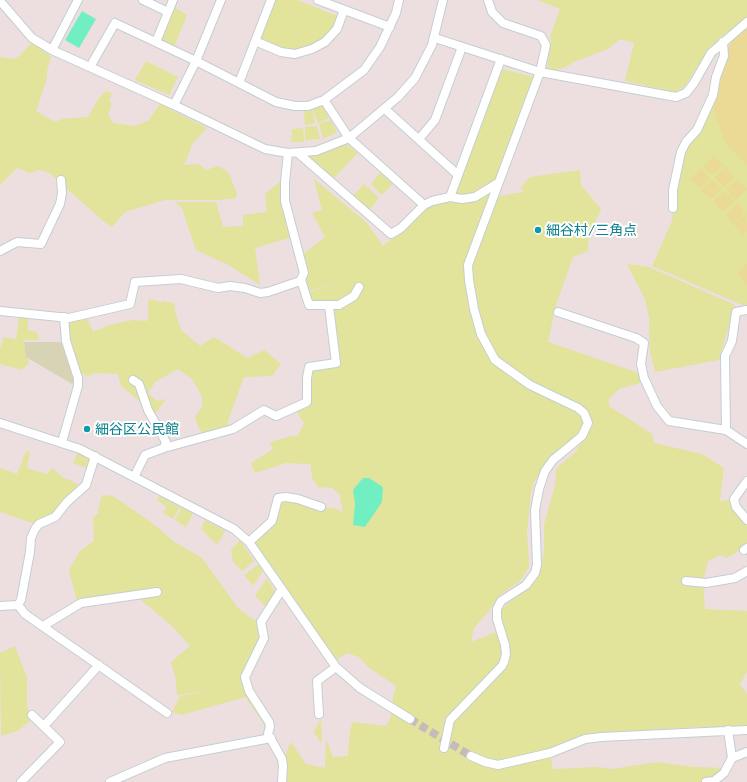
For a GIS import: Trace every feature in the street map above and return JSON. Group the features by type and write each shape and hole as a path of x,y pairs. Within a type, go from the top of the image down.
{"street":[{"path":"52,50 78,0"},
{"path":"143,0 168,12"},
{"path":"156,42 173,0"},
{"path":"174,104 196,61 221,0"},
{"path":"239,82 271,0"},
{"path":"318,0 390,27"},
{"path":"90,67 115,23 239,82 276,102 295,106 308,106 324,100 364,70 380,47 396,13 399,0"},
{"path":"0,1 32,38 52,50 174,104 265,149 288,153 298,153 316,151 349,138 385,109 415,78 435,38 443,0"},
{"path":"444,748 450,720 502,666 504,662 506,654 505,645 496,618 497,609 502,601 526,585 535,573 537,565 535,510 539,489 545,471 553,460 582,436 588,423 584,413 578,408 530,385 495,360 481,334 468,280 468,265 540,72 546,45 541,36 503,23 492,12 488,0"},
{"path":"255,41 281,52 295,54 312,49 325,42 337,29 344,10"},
{"path":"435,38 540,72 676,97 686,93 694,83 711,53 747,22"},
{"path":"673,208 673,190 681,152 686,142 696,130 713,95 716,77 724,56 723,42"},
{"path":"419,139 435,120 462,47"},
{"path":"450,197 501,60"},
{"path":"324,100 349,138 424,205"},
{"path":"385,109 458,175"},
{"path":"288,153 284,182 285,201 304,273 301,280 309,305 339,305 348,301 354,296 359,287"},
{"path":"298,153 391,234 401,228 424,205 450,197 475,197 498,183"},
{"path":"0,251 17,242 41,244 60,204 62,193 61,180"},
{"path":"0,311 69,318 130,304 135,282 181,279 218,288 230,286 260,292 268,292 301,280"},
{"path":"134,477 145,455 164,448 233,429 264,410 276,416 307,402 307,378 310,367 313,365 336,363 329,306"},
{"path":"726,430 725,356 732,341 736,312 747,310"},
{"path":"558,312 636,338 644,343 641,364 644,378 657,406 669,421 726,430 747,444"},
{"path":"62,442 78,386 78,378 66,341 64,317"},
{"path":"133,380 139,384 148,410 166,442 164,448"},
{"path":"0,423 62,442 95,456 234,529 249,542 336,667 360,688 410,719"},
{"path":"18,605 21,600 30,552 31,538 35,529 39,524 54,518 60,513 67,502 86,485 95,456"},
{"path":"747,481 734,499 736,507 747,520"},
{"path":"249,542 272,521 278,498 286,497 298,499 321,507"},
{"path":"686,581 706,583 735,578 747,571"},
{"path":"282,589 261,622 264,638 245,677 249,691 268,718 270,726 268,734 282,759 282,782"},
{"path":"43,626 81,603 157,592"},
{"path":"0,606 18,605"},
{"path":"18,605 25,614 167,713"},
{"path":"44,726 99,665"},
{"path":"319,714 317,681 336,667"},
{"path":"24,781 60,742 32,714"},
{"path":"706,782 714,781 724,773 732,758 728,730"},
{"path":"471,756 498,765 550,753 585,739 747,730"},
{"path":"110,782 165,758 271,738"},
{"path":"732,758 747,752"}],"shaded area":[{"path":"271,0 297,0 340,17 337,28 324,41 296,53 255,41"},
{"path":"537,0 747,0 747,17 721,37 708,50 685,86 675,92 625,81 634,43 620,39 608,49 576,61 564,68 555,70 547,69 551,41 550,36 560,9"},
{"path":"174,7 187,15 174,47 163,42 162,38"},
{"path":"82,11 96,19 79,48 65,40"},
{"path":"742,26 747,26 747,165 725,142 714,111 715,86 724,53"},
{"path":"747,37 747,307 652,266 672,221 677,185 684,152"},
{"path":"32,42 51,57 47,71 47,78 36,111 55,122 62,119 88,117 99,98 106,91 112,93 109,102 112,104 108,114 113,123 135,126 149,120 160,104 207,128 193,143 184,165 199,164 206,170 218,166 228,172 237,193 236,198 217,200 165,200 125,212 112,227 102,220 48,172 39,170 29,173 17,168 0,185 0,57 14,59 21,55"},
{"path":"146,61 178,77 169,95 135,80"},
{"path":"498,68 534,77 495,191 490,214 499,196 524,192 520,188 530,177 580,170 581,185 601,209 589,235 588,251 573,257 556,305 548,342 639,373 640,383 619,389 609,399 609,406 652,434 654,443 702,454 724,468 720,501 734,499 747,520 747,546 727,558 720,555 708,561 703,582 705,609 747,611 747,672 740,684 727,668 747,694 747,728 696,727 597,733 584,737 550,755 553,769 598,767 612,769 657,762 694,767 724,768 717,782 282,782 283,760 291,742 306,764 325,768 326,739 333,757 348,756 350,730 353,722 386,726 391,717 390,713 393,714 397,706 392,701 396,686 368,667 359,657 347,653 336,660 277,579 281,566 277,576 253,542 268,530 278,536 266,527 278,498 338,509 343,514 340,495 332,488 318,487 312,478 311,464 286,463 255,473 251,463 273,449 270,442 291,436 297,437 304,423 294,408 312,403 307,402 308,367 336,363 329,307 310,304 307,293 334,283 306,292 302,255 325,237 312,213 322,210 314,179 366,222 383,246 394,237 424,205 477,194 451,194","holes":["478,240 472,272 472,299 469,313 468,303 471,256","581,409 593,424 576,451 556,469 555,485 544,525 544,553 536,581 501,611 504,629 471,642 474,628 489,611 500,595 520,581 529,567 527,531 531,492 534,482 538,477 542,479 551,464 586,428"]},
{"path":"322,106 329,118 318,123 313,109"},
{"path":"312,109 315,123 305,125 304,110"},
{"path":"331,120 337,132 323,139 319,124"},
{"path":"317,126 320,139 305,140 305,127"},
{"path":"303,128 304,142 291,142 292,129"},
{"path":"346,144 358,153 332,180 308,158 309,156"},
{"path":"714,156 723,165 712,175 703,167"},
{"path":"725,166 735,176 724,187 714,177"},
{"path":"701,168 710,177 700,188 690,179"},
{"path":"380,173 393,184 382,195 371,184"},
{"path":"712,179 722,189 711,199 701,190"},
{"path":"737,179 747,189 736,200 726,189"},
{"path":"282,180 292,237 255,248 260,285 230,266 196,250 182,208 175,202 216,202 223,227 243,226 243,215 267,212 265,194"},
{"path":"364,184 379,198 368,211 352,197"},
{"path":"725,191 734,201 723,212 713,202"},
{"path":"737,203 745,212 733,224 725,215"},
{"path":"746,213 747,231 743,235 734,225"},
{"path":"747,263 747,285 737,273"},
{"path":"627,264 649,267 735,305 719,360 655,372 650,352 649,317 645,299"},
{"path":"148,299 161,302 161,304 162,301 174,303 181,330 200,346 214,337 248,358 264,350 281,364 272,376 244,377 229,418 227,430 205,436 198,427 195,417 202,407 202,396 192,379 178,369 155,382 148,393 157,401 166,399 155,414 121,386 118,374 95,373 88,376 80,373 68,342 67,321 86,316 93,332 109,325 133,320 145,321 148,320"},
{"path":"19,317 28,317 28,330 37,332 39,340 23,340 29,363 22,370 0,364 0,349 4,337 16,339"},
{"path":"24,342 61,342 75,381 72,384 26,357"},
{"path":"26,451 30,452 27,468 47,474 52,468 64,478 83,488 65,505 38,525 0,512 0,468 17,474"},
{"path":"78,452 91,457 87,468 73,463"},
{"path":"363,478 369,478 383,487 382,502 365,527 353,525 355,504 353,490"},
{"path":"102,495 113,496 155,525 173,541 202,558 238,608 252,619 261,622 264,638 245,677 248,693 266,726 265,736 264,724 245,697 182,715 172,712 180,696 214,690 177,695 176,680 171,662 190,646 172,626 135,595 77,602 69,570 80,551 94,541 93,517 99,513"},
{"path":"159,496 180,507 173,519 163,513 166,506 157,500"},
{"path":"182,507 193,513 186,527 175,520"},
{"path":"205,520 225,531 217,545 201,529"},
{"path":"240,540 254,561 242,571 233,562 231,550"},
{"path":"259,564 263,571 253,586 244,575"},
{"path":"267,578 276,594 268,609 255,596"},
{"path":"15,646 27,678 27,706 31,720 18,731 1,736 0,653"},
{"path":"321,718 322,740 320,742 317,736 314,735 314,732"}],"tunnel":[{"path":"410,719 471,756"}],"place":[{"name":"細谷村/三角点","path":"538,230"},
{"name":"細谷区公民館","path":"87,429"}]}
